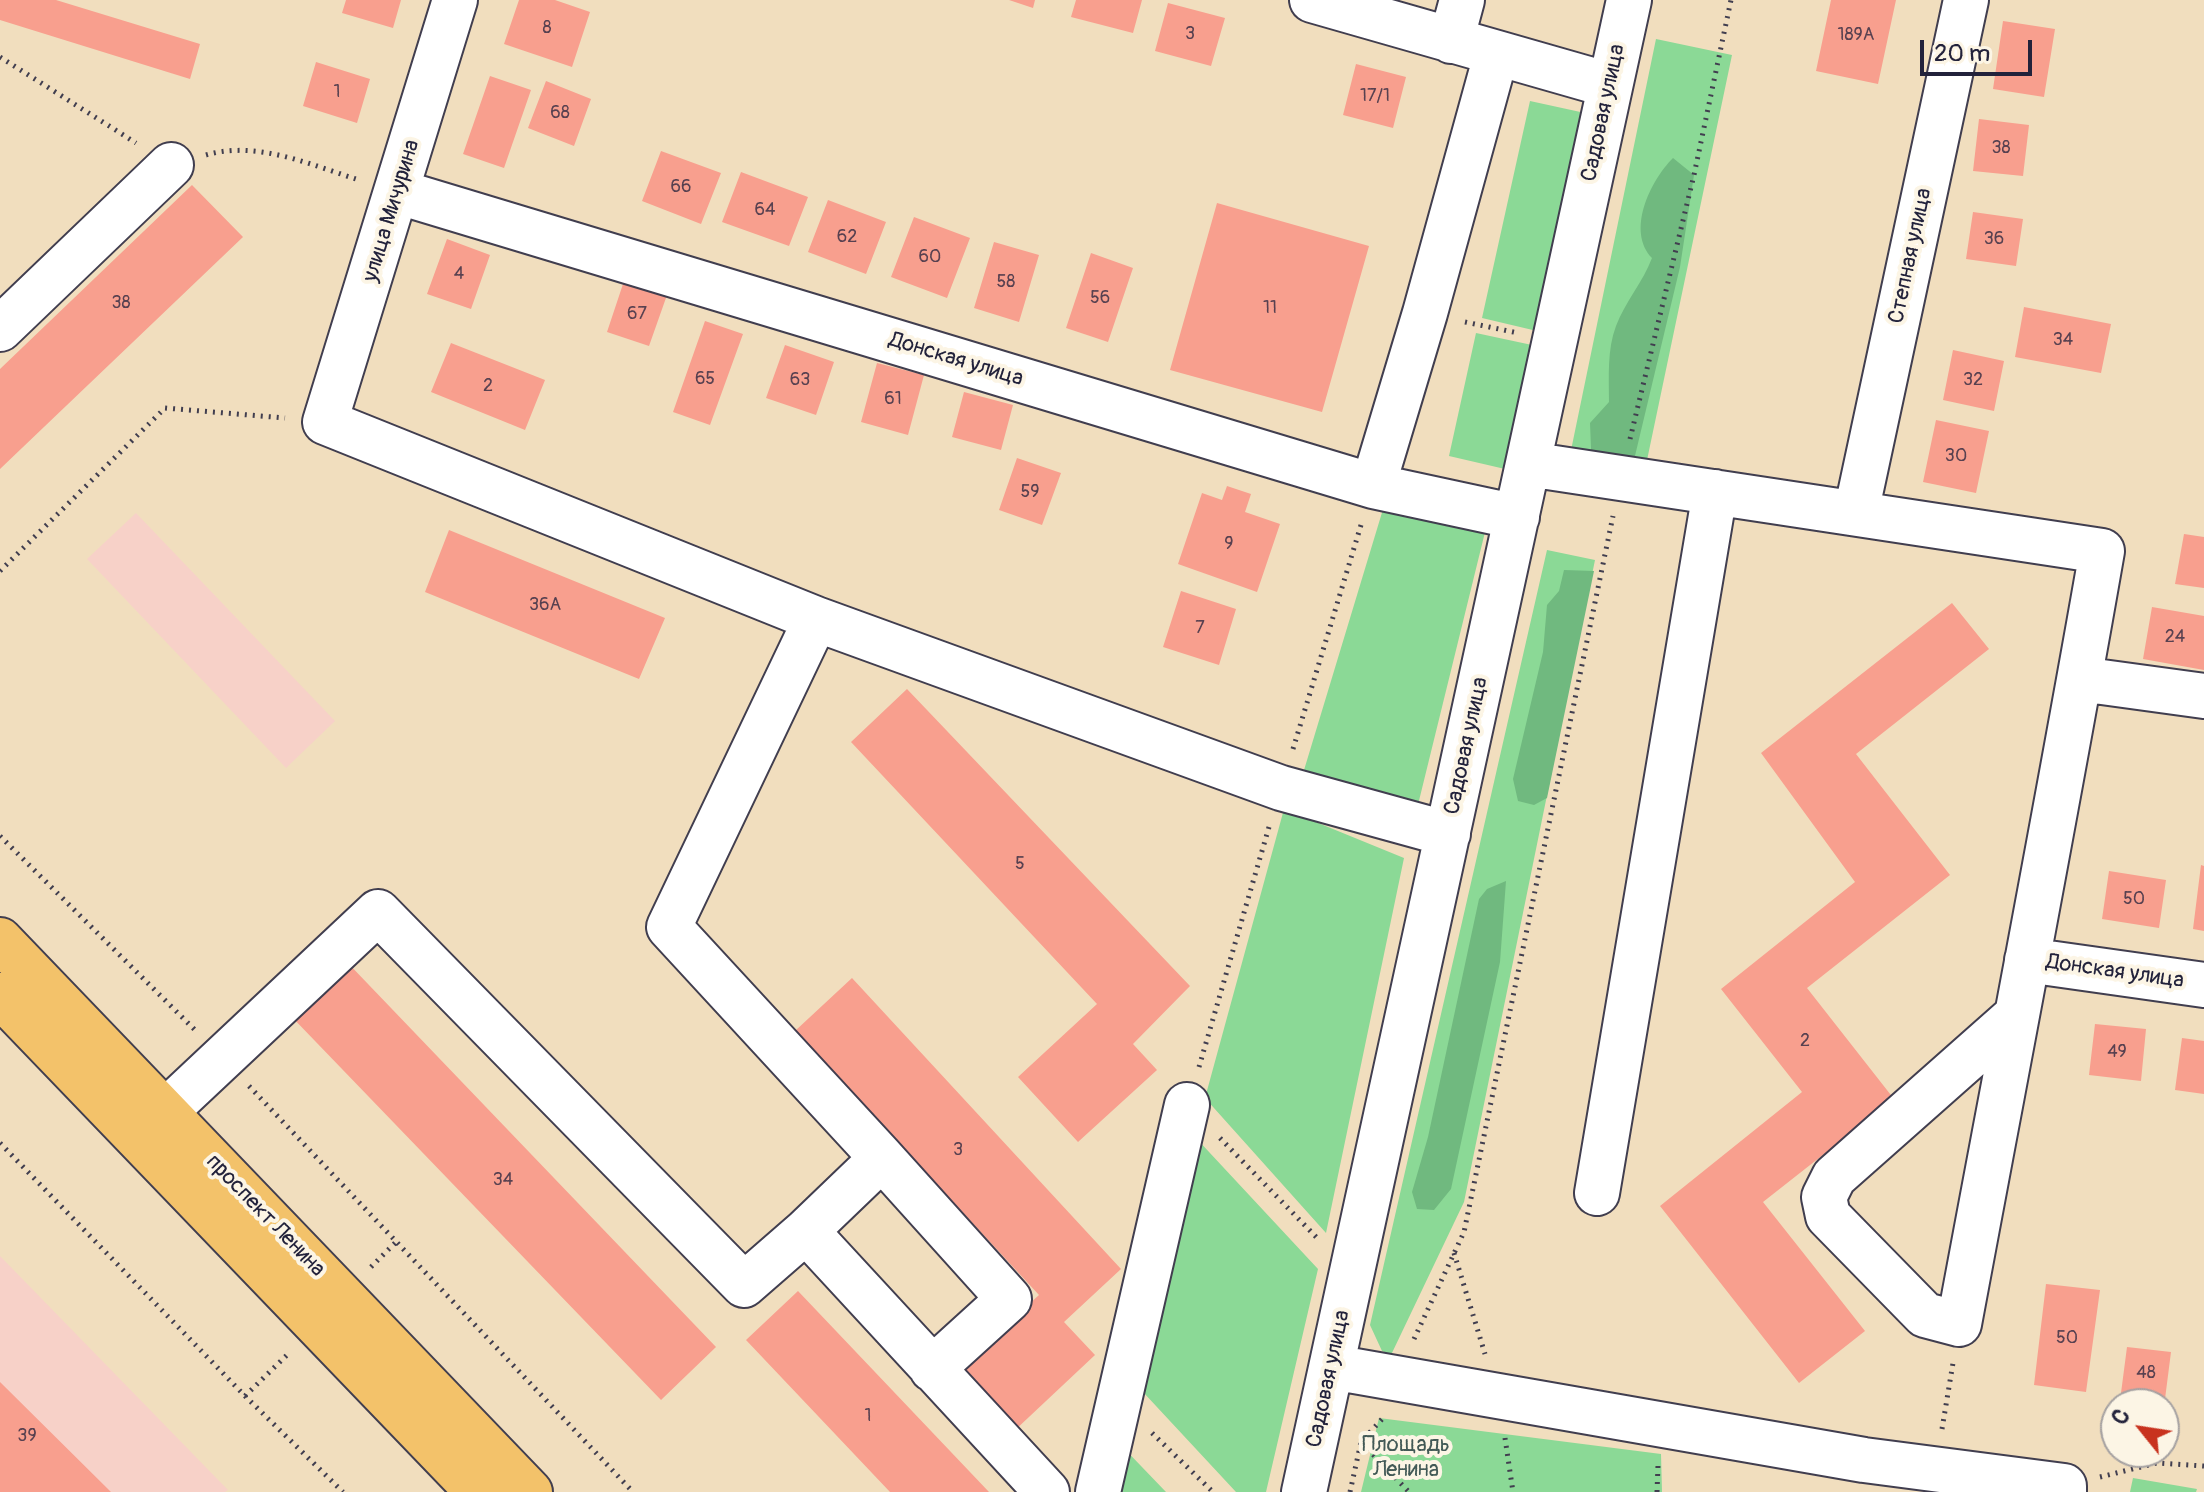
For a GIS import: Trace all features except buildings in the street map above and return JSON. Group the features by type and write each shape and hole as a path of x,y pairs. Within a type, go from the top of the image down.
{"main road":[{"name":"проспект Ленина","path":"0,940 530,1492"},
{"name":"проспект Ленина","path":"0,995 478,1492"}],"street":[{"name":"улица Мичурина","path":"325,422 399,192 455,0"},
{"path":"1312,0 1456,20 1496,55 1609,85"},
{"name":"Садовая улица","path":"1304,1492 1629,0"},
{"name":"Степная улица","path":"1856,513 1966,0"},
{"path":"1373,486 1425,313 1496,55"},
{"path":"0,329 171,165"},
{"name":"Донская улица","path":"399,192 1373,486 1517,517"},
{"path":"325,422 816,619 1281,788 1448,834"},
{"path":"1528,464 2102,551 2080,679 2027,960 2017,1015 1959,1324 1925,1315 1828,1216 1824,1197 1834,1177 2017,1015"},
{"path":"1597,1193 1715,492"},
{"path":"816,619 669,927 1009,1299 932,1369"},
{"path":"2080,679 2204,696"},
{"path":"165,1112 378,912 744,1285 882,1158"},
{"name":"Донская улица","path":"2027,960 2204,985"},
{"path":"1098,1492 1187,1105"},
{"path":"806,1231 1047,1492"},
{"path":"1332,1367 1401,1382 1864,1460 2064,1489"},
{"path":"1864,1460 1897,1492"}],"path":[{"path":"1350,1492 1361,1442 1393,1408 1410,1349 1464,1232 1621,478 1694,175 1731,0"},
{"path":"1425,313 1554,341"},
{"path":"0,571 165,408 325,422"},
{"path":"1187,1105 1352,1274"},
{"path":"0,1143 245,1396 343,1492"},
{"path":"396,1242 633,1492"},
{"path":"1936,1469 1959,1324"},
{"path":"1117,1399 1213,1492"},
{"path":"1361,1442 1409,1492"},
{"path":"2064,1489 2157,1463 2204,1466"}],"shaded area":[{"path":"136,513 335,721 286,768 87,559"},
{"path":"0,1256 228,1490 0,1492"}],"green space":[{"path":"1656,39 1732,55 1638,503 1563,489"},
{"path":"1530,101 1585,113 1537,331 1482,318"},
{"path":"1673,158 1694,175 1680,267 1629,481 1592,473 1590,423 1609,402 1613,335 1652,258 1644,247 1641,234 1644,206 1656,180"},
{"path":"1476,333 1532,345 1505,469 1449,456"},
{"path":"1387,496 1486,528 1414,821 1301,780"},
{"path":"1547,550 1595,560 1464,1202 1391,1355 1382,1351 1370,1325"},
{"path":"1564,570 1594,571 1547,798 1534,805 1518,801 1513,779 1543,652 1547,605 1559,591"},
{"path":"1284,809 1404,858 1326,1233 1205,1098"},
{"path":"1506,881 1500,962 1451,1189 1434,1210 1417,1209 1412,1192 1428,1137 1479,899 1487,889"},
{"path":"1196,1138 1318,1269 1266,1492 1236,1492 1143,1392"},
{"name":"Площадь Ленина","path":"1379,1418 1661,1454 1662,1492 1361,1492"},
{"path":"1117,1441 1166,1492 1107,1492"},
{"path":"2133,1478 2197,1489 2196,1492 2130,1492"}]}
